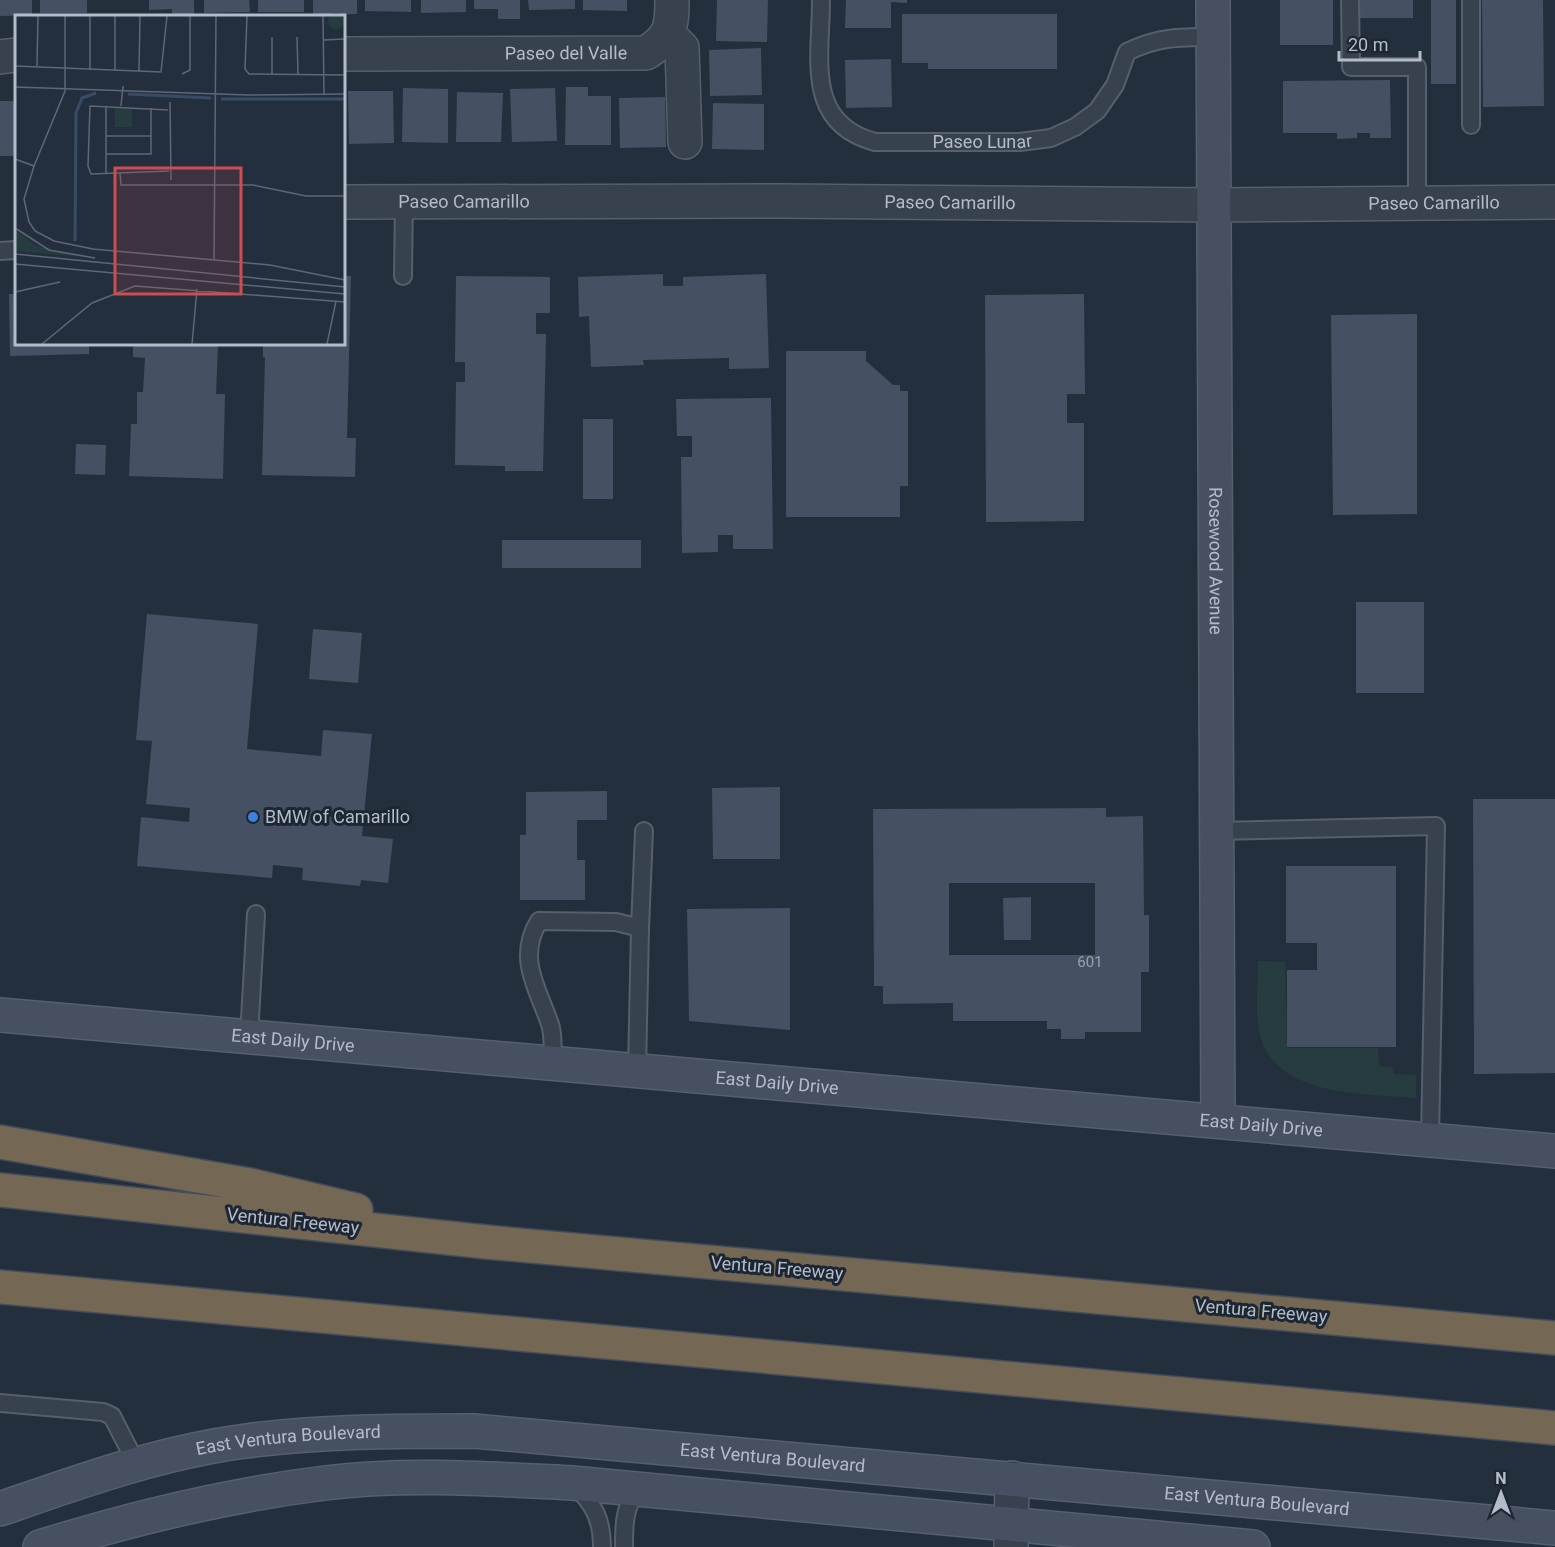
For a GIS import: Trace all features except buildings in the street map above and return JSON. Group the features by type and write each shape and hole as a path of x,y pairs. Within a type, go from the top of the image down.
{"highway":[{"path":"0,1142 250,1185 486,1242"},
{"name":"Ventura Freeway","path":"0,1190 486,1242 1555,1338"},
{"path":"0,1287 1555,1428"}],"main road":[{"name":"Rosewood Avenue","path":"1213,0 1218,1121"},
{"name":"East Daily Drive","path":"0,1015 1555,1151"},
{"name":"East Ventura Boulevard","path":"0,1509 136,1463 244,1441 332,1432 474,1431 1555,1528"},
{"path":"40,1547 134,1519 225,1499 327,1483 460,1478 572,1483 1011,1535 1253,1547"}],"street":[{"path":"672,0 668,34 682,48 685,142"},
{"name":"Paseo del Valle","path":"345,54 646,53 662,42 668,34"},
{"path":"0,57 15,55"},
{"name":"Paseo Camarillo","path":"345,202 404,200 1214,205 1555,202"},
{"path":"1011,1535 1012,1478"}],"lane":[{"name":"Paseo Lunar","path":"821,0 821,88 826,106 841,127 857,137 875,142 1020,142 1052,138 1075,127 1097,111 1115,85 1127,52 1150,40 1179,36 1213,36"},
{"path":"1350,0 1351,68 1417,67 1417,204"},
{"path":"1471,0 1471,125"},
{"path":"403,276 404,200"},
{"path":"0,251 15,250"},
{"path":"1217,831 1436,826 1430,1139"},
{"path":"637,1070 644,831"},
{"path":"249,1036 256,914"},
{"path":"553,1062 551,1027 534,988 528,959 531,933 539,921 616,922 640,928"},
{"path":"0,1403 103,1412 112,1416 136,1463"},
{"path":"572,1483 589,1499 599,1516 602,1547"},
{"path":"624,1547 625,1515 628,1502 637,1490"}],"green space":[{"path":"1258,961 1285,962 1287,1048 1378,1048 1379,1066 1392,1067 1394,1074 1416,1075 1416,1098 1371,1095 1323,1088 1301,1080 1282,1069 1268,1053 1259,1031"}],"place":[{"name":"BMW of Camarillo","path":"253,817"}]}
